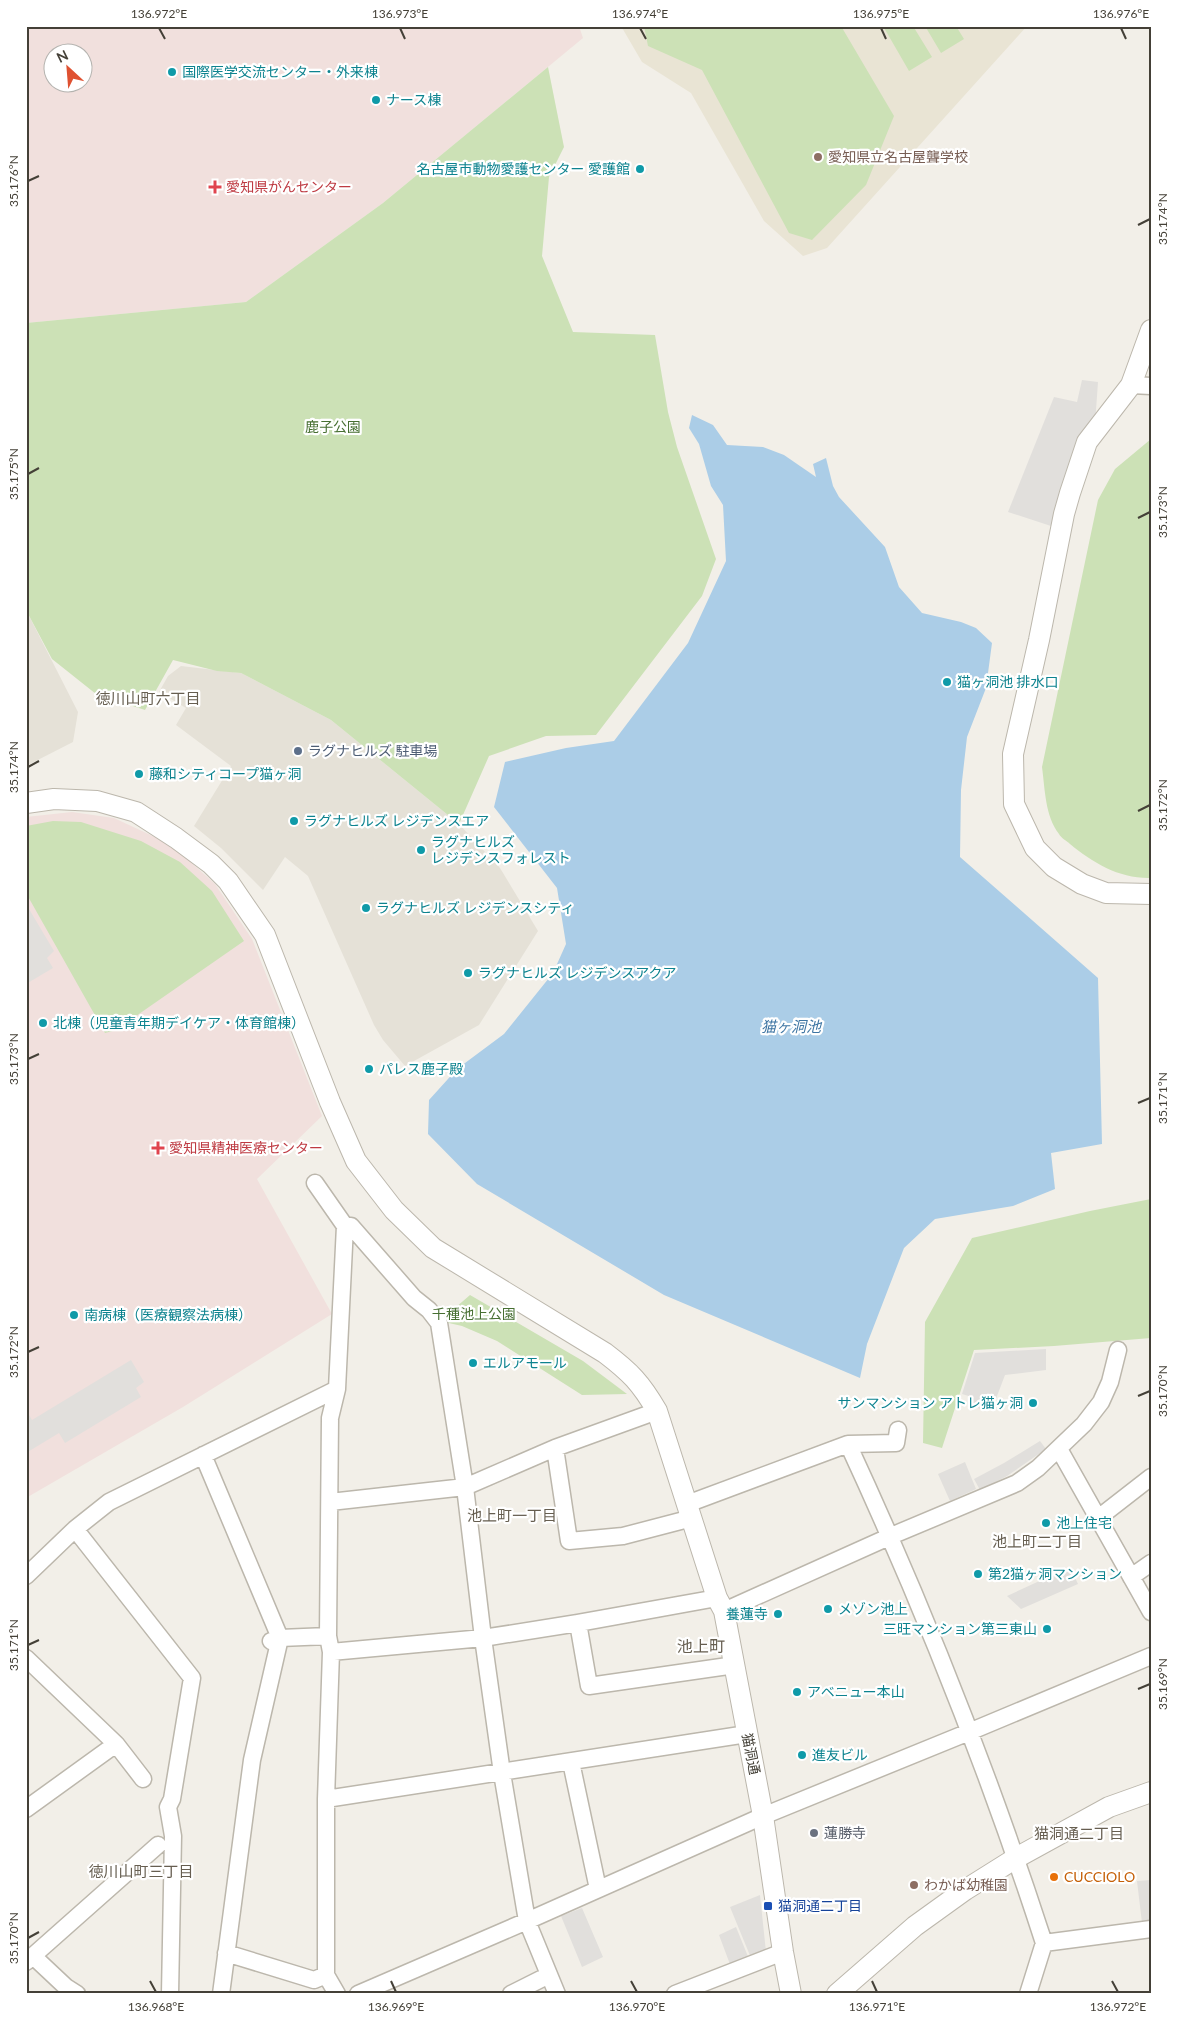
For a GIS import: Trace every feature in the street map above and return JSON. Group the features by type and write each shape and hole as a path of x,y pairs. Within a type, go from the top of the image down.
{"street":[{"path":"1151,330 1131,386 1087,442 1064,514 1039,640 1013,754 1014,804 1035,848 1054,866 1082,884 1106,893 1151,894"},
{"path":"1131,386 1151,386"},
{"name":"猫洞通","path":"26,803 54,800 98,801 136,812 211,864 228,881 264,935 330,1102 356,1161 394,1210 433,1248 611,1357 630,1371 647,1393 657,1411 721,1604 735,1665 763,1816 791,1994"},
{"path":"314,1183 345,1226 337,1389 330,1418 328,1636 331,1652 326,1799 326,1975 337,1994"},
{"path":"345,1226 351,1226 414,1298 429,1310 438,1323 465,1487 483,1638 502,1773 527,1921 557,1994"},
{"path":"331,1652 483,1638 721,1604 1017,1483 1038,1468 1084,1424 1101,1402 1110,1382 1118,1350"},
{"path":"26,1576 75,1528 109,1502 337,1389"},
{"path":"330,1502 465,1487 555,1448 657,1411"},
{"path":"555,1448 569,1541 623,1536 689,1511 848,1444 896,1443 898,1430"},
{"path":"848,1444 891,1536 970,1732 1016,1858 1044,1943 1028,1994"},
{"path":"1059,1448 1151,1612"},
{"path":"203,1454 275,1640 252,1760 221,1994"},
{"path":"1098,1519 1151,1477"},
{"path":"75,1528 192,1678 172,1799 168,1807 173,1836 170,1994"},
{"path":"1131,1577 1151,1563"},
{"path":"578,1623 588,1686 735,1665"},
{"path":"275,1640 328,1636"},
{"path":"358,1994 763,1816 1151,1656"},
{"path":"26,1658 116,1744 144,1779"},
{"path":"326,1799 747,1734"},
{"path":"26,1809 116,1744"},
{"path":"571,1762 598,1889"},
{"path":"837,1994 915,1926 964,1890 1016,1858 1109,1807 1151,1792"},
{"path":"77,1994 30,1959 158,1846"},
{"path":"1044,1943 1151,1930"},
{"path":"675,1994 783,1952"},
{"path":"226,1953 314,1980 326,1975"},
{"path":"511,1994 549,1975"}],"shaded area":[{"name":"愛知県がんセンター","path":"26,26 579,26 583,38 383,203 246,302 26,323"},
{"name":"愛知県立名古屋聾学校","path":"621,26 1027,26 827,248 803,256 764,221 691,93 642,62"},
{"path":"1082,380 1098,382 1095,424 1054,527 1008,512 1054,397 1077,402"},
{"path":"26,610 78,712 73,742 26,766"},
{"path":"181,666 241,673 331,720 459,824 500,868 538,931 479,1025 405,1066 383,1040 374,1025 308,876 285,857 263,890 221,848 194,826 231,766 176,725 186,708 159,692 168,676"},
{"name":"愛知県精神医療センター","path":"72,812 114,818 157,838 185,857 215,884 252,939 322,1116 257,1179 332,1314 183,1407 26,1498 26,817"},
{"path":"26,904 54,951 47,958 53,968 26,984"},
{"path":"1046,1349 1046,1370 1005,1375 994,1404 984,1401 981,1409 969,1405 972,1397 962,1394 975,1353"},
{"path":"131,1360 144,1382 136,1388 141,1397 65,1443 59,1433 26,1453 26,1410 32,1420"},
{"path":"1040,1441 1046,1449 1007,1476 980,1490 974,1479"},
{"path":"965,1462 976,1489 950,1501 938,1474"},
{"path":"1070,1567 1078,1584 1021,1609 1007,1596"},
{"path":"1151,1880 1151,1922 1142,1923 1137,1881"},
{"path":"760,1895 766,1952 751,1958 730,1907"},
{"path":"582,1908 603,1957 582,1967 561,1916"},
{"path":"736,1927 749,1959 731,1967 719,1935"}],"green space":[{"path":"644,26 841,26 894,116 866,185 812,240 789,233 702,70 648,46"},
{"path":"883,26 913,26 932,57 909,71"},
{"path":"925,26 956,26 964,39 941,53"},
{"name":"鹿子公園","path":"548,67 564,147 549,177 542,256 573,332 655,335 668,412 677,447 716,559 702,596 596,735 546,736 489,756 459,824 331,720 241,673 217,671 173,660 145,710 96,694 52,659 26,610 26,323 246,302 383,203"},
{"path":"1151,439 1151,878 1140,878 1108,869 1061,837 1054,827 1048,811 1042,767 1098,500 1115,469"},
{"path":"53,821 81,822 141,841 180,862 212,891 244,941 136,1016 124,1028 105,1033 26,893 26,826"},
{"path":"1151,1199 1151,1338 974,1350 942,1448 923,1443 925,1322 972,1238"},
{"name":"千種池上公園","path":"470,1295 583,1361 627,1394 582,1395 497,1341 462,1326 440,1321"}],"water":[{"name":"猫ヶ洞池","path":"692,415 713,425 727,445 763,447 784,455 816,477 813,464 826,458 833,486 839,497 885,547 899,587 922,613 961,622 976,628 992,643 986,688 967,737 961,790 960,857 1098,978 1102,1144 1051,1153 1055,1189 1013,1206 935,1219 904,1248 867,1344 860,1378 664,1295 477,1184 428,1134 429,1100 457,1069 504,1034 553,973 566,944 557,888 494,807 505,762 566,748 614,741 688,643 726,561 723,505 711,486 699,444 689,428"}],"place":[{"name":"国際医学交流センター・外来棟","path":"172,72"},
{"name":"ナース棟","path":"376,100"},
{"name":"愛知県立名古屋聾学校","path":"818,157"},
{"name":"名古屋市動物愛護センター 愛護館","path":"640,169"},
{"name":"愛知県がんセンター","path":"215,187"},
{"name":"猫ヶ洞池 排水口","path":"947,682"},
{"name":"ラグナヒルズ 駐車場","path":"298,751"},
{"name":"藤和シティコープ猫ヶ洞","path":"139,774"},
{"name":"ラグナヒルズ レジデンスエア","path":"294,821"},
{"name":"ラグナヒルズ レジデンスフォレスト","path":"421,850"},
{"name":"ラグナヒルズ レジデンスシティ","path":"366,908"},
{"name":"ラグナヒルズ レジデンスアクア","path":"468,973"},
{"name":"北棟（児童青年期デイケア・体育館棟）","path":"43,1023"},
{"name":"パレス鹿子殿","path":"369,1069"},
{"name":"愛知県精神医療センター","path":"158,1148"},
{"name":"南病棟（医療観察法病棟）","path":"74,1315"},
{"name":"エルアモール","path":"473,1363"},
{"name":"サンマンション アトレ猫ヶ洞","path":"1033,1403"},
{"name":"池上住宅","path":"1046,1523"},
{"name":"第2猫ヶ洞マンション","path":"978,1574"},
{"name":"メゾン池上","path":"828,1609"},
{"name":"養蓮寺","path":"778,1614"},
{"name":"三旺マンション第三東山","path":"1047,1629"},
{"name":"アベニュー本山","path":"797,1692"},
{"name":"進友ビル","path":"802,1755"},
{"name":"蓮勝寺","path":"814,1833"},
{"name":"CUCCIOLO","path":"1054,1877"},
{"name":"わかば幼稚園","path":"914,1885"},
{"name":"猫洞通二丁目","path":"768,1906"}],"district":[{"name":"徳川山町六丁目","path":"148,699"},
{"name":"池上町一丁目","path":"512,1516"},
{"name":"池上町二丁目","path":"1037,1542"},
{"name":"池上町","path":"701,1646"},
{"name":"猫洞通二丁目","path":"1079,1834"},
{"name":"徳川山町三丁目","path":"141,1872"}]}
